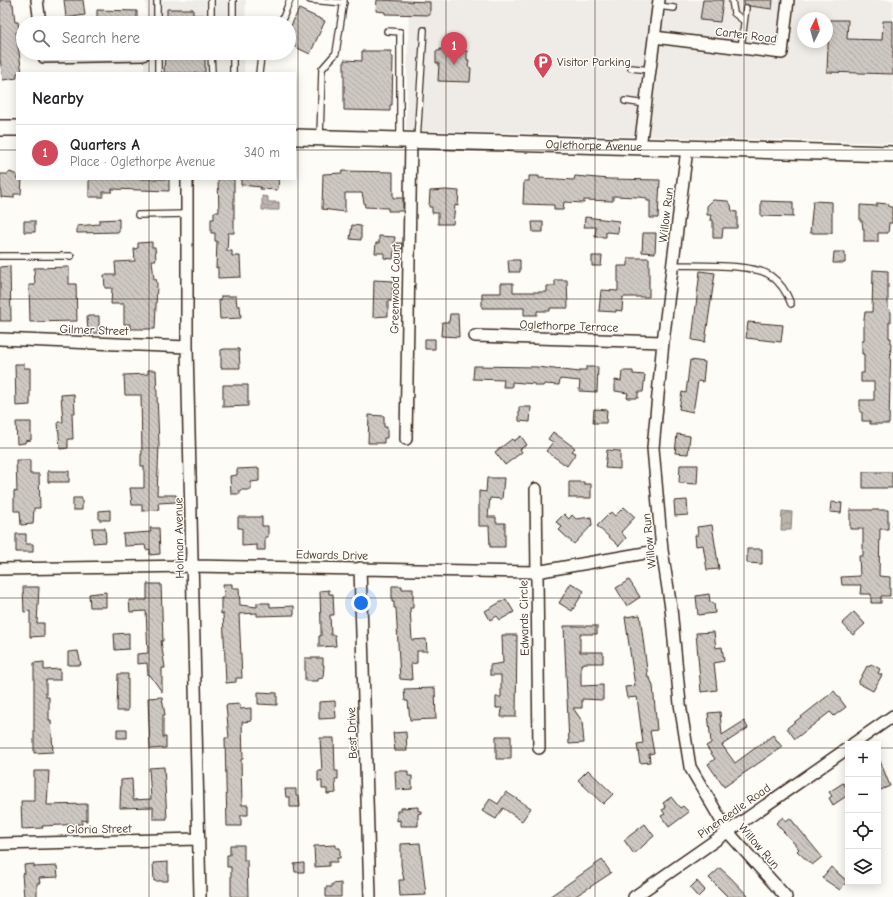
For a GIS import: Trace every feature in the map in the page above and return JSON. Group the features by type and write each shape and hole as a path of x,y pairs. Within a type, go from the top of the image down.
{"main road":[{"path":"0,128 16,128"},
{"name":"Oglethorpe Avenue","path":"296,137 893,154"}],"street":[{"path":"37,0 39,16"},
{"name":"Carter Road","path":"654,37 782,53 788,0"},
{"path":"640,147 658,3"},
{"name":"Greenwood Court","path":"406,439 409,140"},
{"name":"Willow Run","path":"687,149 663,342 653,448 662,550 671,608 675,661 690,767 728,832 786,897"},
{"name":"Holman Avenue","path":"186,180 187,347 200,897"},
{"name":"Oglethorpe Terrace","path":"475,336 663,342"},
{"name":"Gilmer Street","path":"0,339 187,347"},
{"name":"Edwards Circle","path":"536,489 539,748"},
{"name":"Edwards Drive","path":"0,569 192,566 536,572 662,550"},
{"name":"Best Drive","path":"360,568 370,897"},
{"path":"857,741 893,716"},
{"name":"Pineneedle Road","path":"634,897 845,750"},
{"name":"Gloria Street","path":"0,844 199,839"}],"lane":[{"path":"157,0 158,16"},
{"path":"211,0 211,16"},
{"path":"233,0 233,16"},
{"path":"284,16 290,0"},
{"path":"310,0 344,1 336,53 322,69 320,138"},
{"path":"732,0 734,13 744,21"},
{"path":"658,3 674,8"},
{"path":"741,48 746,8"},
{"path":"409,140 424,30"},
{"path":"387,31 400,32 409,140"},
{"path":"158,60 158,72"},
{"path":"212,60 212,72"},
{"path":"233,60 233,72"},
{"path":"259,72 261,60"},
{"path":"631,68 650,70"},
{"path":"626,101 646,104"},
{"path":"138,215 187,214"},
{"path":"0,256 71,256"},
{"path":"673,265 758,270 772,276 785,290 791,304"}],"shaded area":[{"path":"146,0 246,0 245,16 146,16"},
{"path":"409,0 893,0 893,143 406,130"},
{"path":"145,60 245,60 244,72 144,72"}],"water":[{"path":"262,196 268,197 268,202 279,202 279,210 262,210"},
{"path":"782,511 792,512 791,530 781,530"}],"building":[{"path":"0,0 11,0 16,22 16,60 20,60 22,72 16,72 16,78 3,80 0,59"},
{"path":"64,0 83,0 85,15 66,16"},
{"path":"377,0 430,2 430,15 385,14 385,12 376,11"},
{"path":"703,0 723,0 720,22 700,20"},
{"path":"744,0 773,0 772,9 750,6 744,4"},
{"path":"167,9 193,9 193,15 204,15 204,16 167,16"},
{"path":"299,9 325,21 310,54 296,47 296,16"},
{"path":"97,10 137,11 137,16 97,16"},
{"path":"833,20 848,20 847,39 882,40 883,21 893,21 893,74 827,72 828,48 833,48"},
{"path":"440,49 467,51 467,60 469,60 468,67 471,68 470,82 438,81 439,63 436,63 436,51 440,51"},
{"path":"362,51 391,51 391,57 393,57 392,105 390,105 390,111 344,110 344,60 362,61"},
{"path":"165,60 205,60 205,72 164,72"},
{"path":"342,171 393,172 393,198 403,198 403,211 388,211 388,208 365,207 362,193 345,193 345,212 322,209 323,174 342,173"},
{"path":"10,172 16,175 16,180 22,180 21,194 14,194 14,198 1,197 0,174 8,174"},
{"path":"529,176 574,180 575,176 609,179 660,180 658,218 650,218 650,201 647,201 647,198 638,197 613,196 613,201 584,200 584,203 564,202 563,210 554,210 554,205 523,204 524,181 529,181"},
{"path":"89,180 169,180 169,191 112,189 112,192 103,192 103,197 89,197"},
{"path":"218,180 234,180 234,233 228,233 227,251 232,251 232,256 240,256 241,277 218,278 218,267 216,268 217,241 215,241 215,233 211,233 211,219 214,219 214,212 219,212"},
{"path":"241,180 279,180 277,190 260,189 261,187 241,185"},
{"path":"430,191 459,191 458,206 455,205 453,224 438,224 438,213 432,213 432,207 429,207"},
{"path":"713,200 728,201 731,205 732,211 737,212 737,228 723,228 722,238 713,238 713,220 710,220 711,215 707,215 707,206"},
{"path":"761,201 793,202 793,217 761,216"},
{"path":"813,201 832,202 832,233 810,233"},
{"path":"877,203 889,204 889,207 892,207 892,223 889,223 888,233 878,233 878,242 864,242 864,229 862,221 860,221 860,205 877,206"},
{"path":"585,217 619,221 618,233 606,232 606,237 595,237 596,227 584,227"},
{"path":"119,219 119,232 77,233 77,226 99,224 99,220"},
{"path":"24,221 35,221 35,232 24,232"},
{"path":"532,222 543,222 543,232 533,232"},
{"path":"352,225 361,226 361,240 350,239"},
{"path":"643,233 656,233 655,253 642,252"},
{"path":"379,236 395,237 394,243 402,243 401,251 394,251 393,259 384,258 384,253 375,253 376,243 379,243"},
{"path":"152,242 152,247 155,247 156,260 152,260 154,279 156,279 157,284 155,329 130,329 130,324 124,324 124,304 111,304 112,288 105,288 104,275 116,275 115,262 135,261 134,249 138,248 138,243"},
{"path":"834,252 845,252 845,263 833,263"},
{"path":"592,256 602,256 601,266 592,266"},
{"path":"628,258 649,258 649,297 623,297 622,311 599,311 601,290 618,291 618,266 628,266"},
{"path":"508,260 520,260 520,272 509,272"},
{"path":"10,266 11,321 0,321 0,267"},
{"path":"69,267 69,284 76,284 77,321 30,322 29,285 35,285 34,268"},
{"path":"873,270 888,271 888,308 891,312 891,322 889,322 889,338 891,338 889,424 870,424 870,421 862,421 862,412 860,412 860,400 874,400 874,382 861,382 861,373 864,373 862,341 864,341 864,319 865,312 872,312"},
{"path":"700,271 715,273 705,342 692,340"},
{"path":"374,280 393,281 392,301 388,301 388,316 373,317"},
{"path":"555,280 567,280 568,308 550,308 550,311 537,311 537,315 524,315 524,308 482,308 482,293 501,293 501,283 513,283 513,292 547,292 547,286 555,286"},
{"path":"221,296 236,296 237,306 240,306 241,318 220,319 219,300 221,300"},
{"path":"450,314 458,314 459,337 441,336 442,322 449,322"},
{"path":"87,316 99,316 99,333 88,333"},
{"path":"748,322 783,325 781,342 746,338"},
{"path":"425,339 435,339 435,349 425,349"},
{"path":"239,349 240,368 221,368 221,350"},
{"path":"690,360 705,362 703,382 698,381 693,412 679,409 682,392 686,393"},
{"path":"15,364 24,364 24,368 30,368 30,405 16,406"},
{"path":"474,366 537,367 580,372 580,370 586,370 586,367 598,367 597,392 579,391 580,381 560,379 559,385 544,384 543,386 535,386 535,384 512,382 512,387 503,387 504,380 473,379"},
{"path":"148,370 156,370 159,444 157,495 176,495 177,502 158,503 159,510 142,511 142,505 132,505 130,488 144,488 144,466 141,466 141,395 125,395 124,375 148,374"},
{"path":"622,371 633,371 633,374 645,375 643,392 638,392 638,398 627,398 628,393 615,391 615,380 621,381"},
{"path":"223,385 248,385 248,406 223,407"},
{"path":"74,394 75,413 72,413 73,439 68,439 68,448 60,449 58,422 63,422 61,395"},
{"path":"519,407 531,407 530,422 519,421"},
{"path":"594,409 607,410 606,423 593,423"},
{"path":"369,415 384,416 384,427 387,427 387,438 384,438 384,443 368,443"},
{"path":"16,422 31,422 31,440 25,441 25,443 17,444"},
{"path":"553,432 575,448 572,451 576,453 567,466 546,451 553,442 548,439"},
{"path":"677,434 690,436 688,454 675,453"},
{"path":"521,436 527,445 520,449 522,452 505,465 495,452 512,439 514,441"},
{"path":"607,450 620,451 620,469 605,468"},
{"path":"16,460 30,460 30,474 39,474 40,508 34,508 33,524 21,525 20,511 14,511 14,491 17,492"},
{"path":"680,465 698,465 697,484 679,483"},
{"path":"259,468 259,481 251,482 251,490 240,490 240,494 231,494 230,476 237,475 237,469"},
{"path":"48,471 69,471 69,482 48,482"},
{"path":"863,472 892,472 892,488 863,488"},
{"path":"487,478 504,478 502,499 490,498 488,517 496,517 496,523 505,523 505,547 490,547 489,526 479,526 479,491 486,492"},
{"path":"569,482 584,482 584,484 591,484 591,498 569,498"},
{"path":"73,498 82,498 82,510 73,510"},
{"path":"687,500 688,515 675,516 674,501"},
{"path":"831,502 842,503 841,513 830,512"},
{"path":"624,507 635,517 621,532 626,538 619,546 597,526 611,512 615,516"},
{"path":"110,510 110,520 99,520 99,511"},
{"path":"850,510 888,510 888,529 880,529 879,576 890,577 890,596 881,596 881,603 871,603 871,594 860,594 861,585 842,585 841,577 860,576 859,556 863,556 863,529 850,529"},
{"path":"564,514 569,519 572,515 576,519 591,517 592,525 574,544 559,530 562,527 556,522"},
{"path":"238,517 262,517 262,526 268,526 268,537 265,537 265,550 257,550 257,545 242,546 242,528 238,528"},
{"path":"712,525 719,569 707,570 703,545 696,546 695,535 698,535 697,527"},
{"path":"92,528 105,528 106,542 93,543"},
{"path":"150,528 159,528 160,554 150,555 150,549 146,550 145,545 124,546 123,534 151,532"},
{"path":"16,534 26,534 26,544 33,544 33,552 16,552"},
{"path":"747,549 762,549 762,564 747,563"},
{"path":"629,580 640,597 627,606 616,588"},
{"path":"571,583 584,591 572,611 559,603"},
{"path":"147,584 161,584 163,641 161,641 165,668 162,668 162,692 150,675 148,675 147,663 137,664 137,654 148,653 146,611 130,612 129,600 147,600"},
{"path":"223,584 232,584 232,588 239,588 240,605 257,607 257,603 270,603 270,607 294,606 294,615 257,616 257,613 239,614 242,678 236,678 236,682 226,683 223,613 221,614 221,598 224,598"},
{"path":"392,586 402,586 402,589 413,589 413,608 410,608 412,640 426,639 427,651 417,651 417,663 411,664 412,680 400,679 396,608 394,608 394,602 392,602"},
{"path":"23,587 39,587 37,623 44,623 44,636 30,637 30,611 24,612"},
{"path":"329,590 329,594 333,594 334,615 330,615 331,635 335,635 336,646 319,647 319,636 321,636 320,591"},
{"path":"106,592 106,607 90,607 89,594"},
{"path":"709,594 710,602 714,603 715,613 698,615 696,596"},
{"path":"506,599 514,612 500,620 497,616 490,620 485,611"},
{"path":"854,612 865,624 853,635 842,623"},
{"path":"640,615 648,678 650,678 653,686 657,730 650,731 654,753 649,754 650,762 640,763 637,744 643,743 637,697 627,698 625,687 635,686 625,617"},
{"path":"564,626 597,626 597,634 580,634 580,652 603,652 603,663 581,664 581,686 603,685 603,700 582,699 582,708 573,708 582,721 584,743 569,744"},
{"path":"714,632 716,648 722,647 724,661 714,663 717,690 701,692 696,633"},
{"path":"129,633 129,649 115,650 114,634"},
{"path":"502,635 517,635 516,717 501,717 502,708 496,708 496,697 501,697 501,675 490,675 490,665 503,663"},
{"path":"78,651 81,665 68,665 68,652"},
{"path":"305,658 323,658 323,678 318,679 318,681 305,681"},
{"path":"44,662 44,670 60,669 60,680 46,680 46,697 49,697 49,720 51,720 53,752 34,753 34,663"},
{"path":"871,664 880,669 878,673 882,675 873,691 858,683 867,666 869,667"},
{"path":"118,674 128,674 128,711 117,711"},
{"path":"435,688 436,719 410,720 408,701 405,701 404,689"},
{"path":"834,691 846,707 834,716 830,712 795,739 787,728"},
{"path":"258,692 277,693 277,705 258,704"},
{"path":"162,697 165,715 163,715 163,737 166,737 166,748 150,749 148,698"},
{"path":"335,701 336,718 319,719 319,702"},
{"path":"240,704 240,709 251,708 251,721 242,722 242,805 248,805 248,815 241,815 241,826 227,826 225,738 229,738 226,705"},
{"path":"720,712 722,735 744,721 748,728 722,745 735,763 773,735 782,747 724,787 708,764 715,759 706,746 711,743 708,713"},
{"path":"117,729 127,729 127,738 117,738"},
{"path":"406,732 407,751 395,751 393,733"},
{"path":"496,736 511,736 511,759 496,759"},
{"path":"320,738 334,738 335,771 338,771 338,779 335,779 336,793 327,794 327,789 322,789 322,781 318,781 318,771 322,771"},
{"path":"881,764 890,786 881,790"},
{"path":"164,767 167,819 153,819 153,807 120,808 121,780 132,779 133,800 151,799 149,768"},
{"path":"588,770 613,794 603,804 578,780"},
{"path":"34,771 49,771 47,805 87,804 87,821 82,820 82,824 42,826 43,828 22,829 21,801 34,801"},
{"path":"395,771 408,771 408,776 412,776 412,789 396,790"},
{"path":"843,783 845,786 845,797 833,805 829,798 832,796 829,792"},
{"path":"285,789 296,789 296,796 299,796 300,807 290,807 290,797 286,797"},
{"path":"506,792 531,808 522,821 503,808 496,819 482,811 490,799 498,804"},
{"path":"671,797 680,808 683,806 689,812 669,827 661,816 665,814 662,810 666,808 663,803"},
{"path":"418,807 418,811 421,811 421,813 418,814 418,826 400,826 400,820 397,821 397,811 401,811 401,808"},
{"path":"783,817 786,821 790,818 822,857 812,865 797,851 799,849 776,823"},
{"path":"645,824 654,836 634,854 624,840"},
{"path":"420,843 426,895 400,896 399,880 404,880 401,865 401,844"},
{"path":"230,845 244,845 244,860 247,860 248,897 231,897 231,867 227,867 227,855 230,855"},
{"path":"336,845 336,848 340,848 340,858 337,858 337,862 329,862 329,866 315,867 314,846"},
{"path":"602,860 611,873 574,897 549,897"},
{"path":"168,862 168,881 154,881 153,863"},
{"path":"304,863 304,872 295,872 294,864"},
{"path":"34,864 34,867 57,866 58,877 39,878 40,883 37,883 37,897 24,897 22,874 25,873 24,865"},
{"path":"831,867 845,879 845,884 840,890 822,878"},
{"path":"720,868 749,897 728,897 709,878"},
{"path":"697,881 705,890 698,897 690,888"},
{"path":"341,883 341,897 326,897 326,887 332,887 332,884"}],"place":[{"name":"Quarters A","path":"454,65"},
{"name":"Visitor Parking","path":"543,79"}]}
